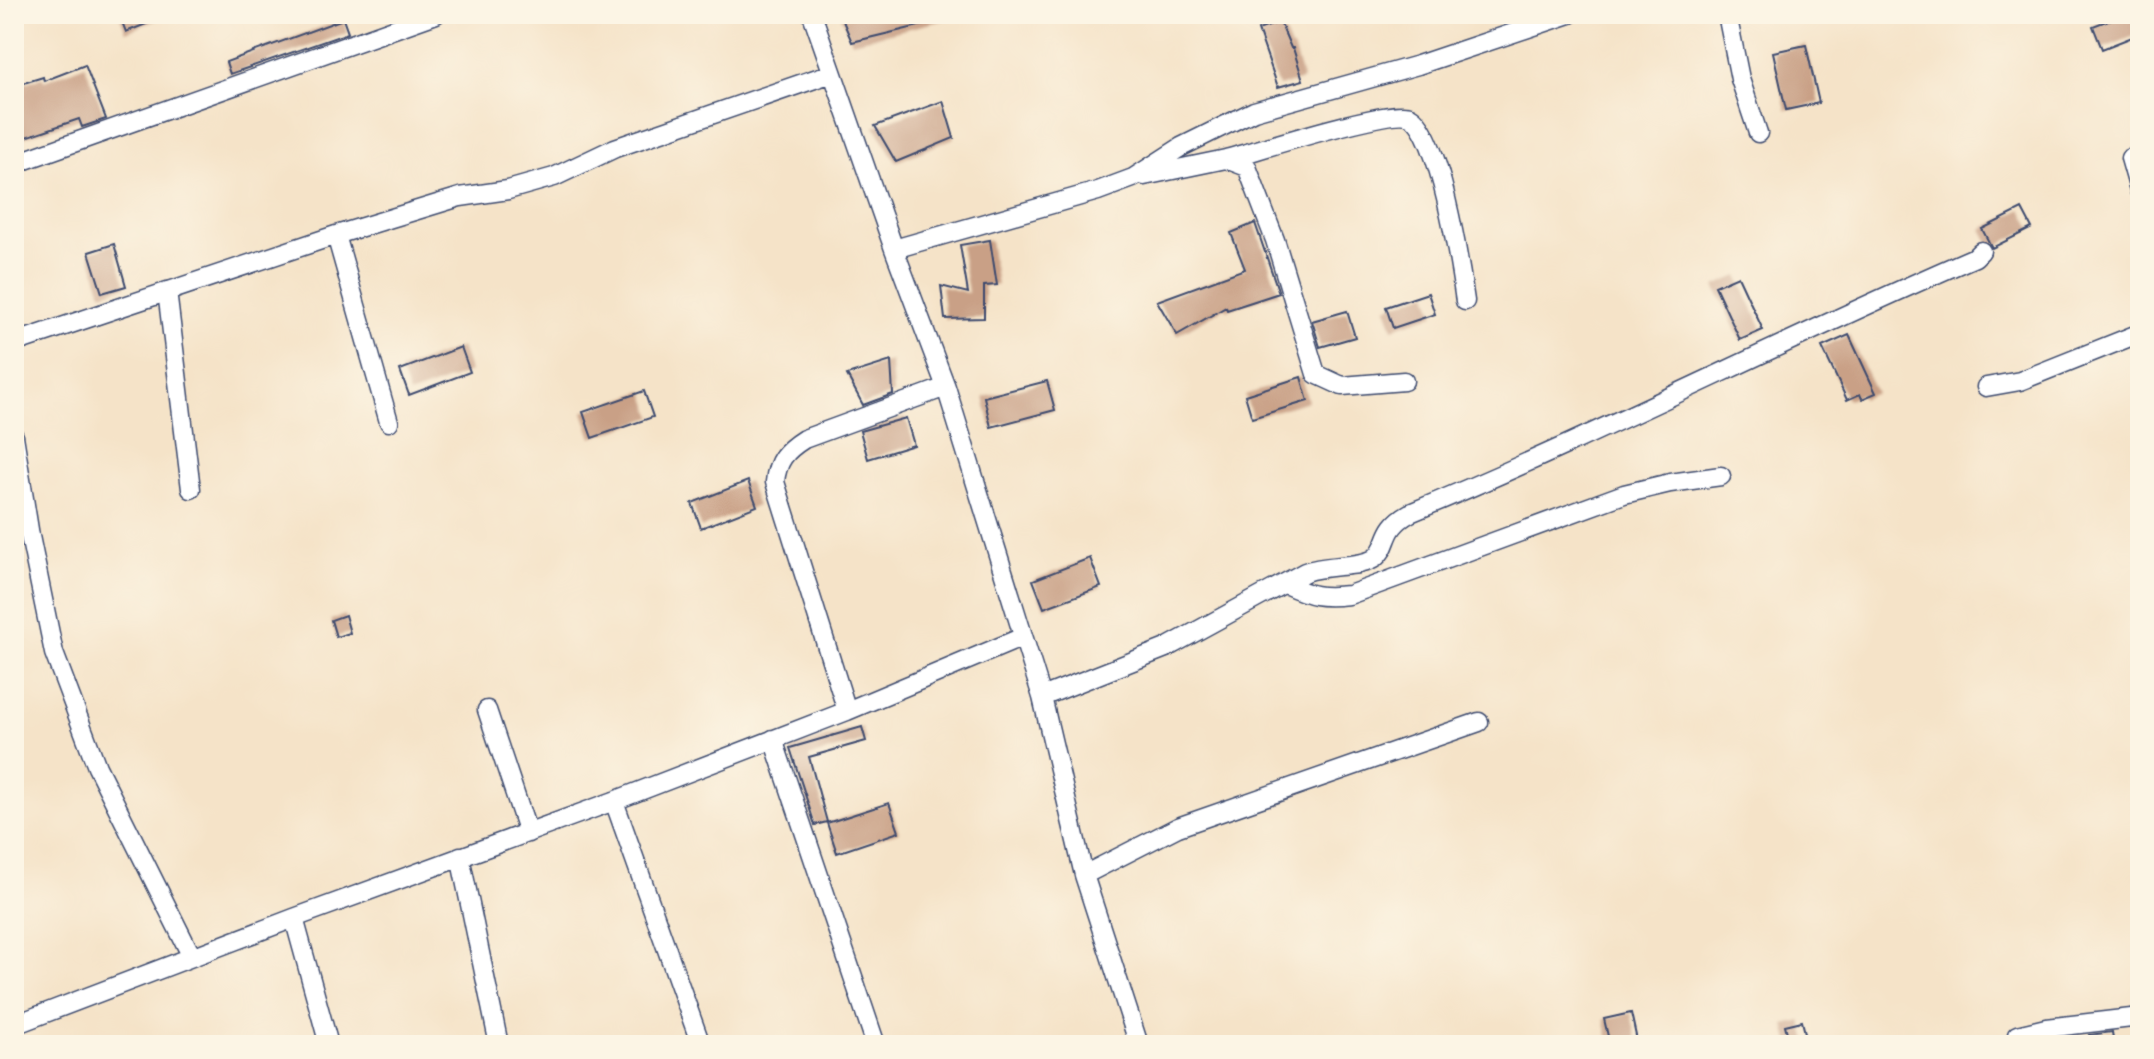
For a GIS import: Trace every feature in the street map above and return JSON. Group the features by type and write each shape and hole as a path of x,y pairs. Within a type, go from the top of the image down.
{"street":[{"path":"14,164 436,14"},
{"path":"812,14 946,387 1042,697 1084,875 1139,1045"},
{"path":"1133,178 1181,147 1254,111 1418,65 1570,14"},
{"path":"1727,14 1740,79 1758,133"},
{"path":"14,343 336,235 460,197 508,190 554,177 615,148 832,73"},
{"path":"894,249 1098,191 1133,178 1226,159 1368,120 1404,114 1412,117 1427,136 1454,231 1465,301"},
{"path":"2130,158 2140,193"},
{"path":"1226,159 1247,167 1260,197 1316,374 1342,386 1404,381"},
{"path":"336,235 389,422"},
{"path":"1042,697 1166,648 1321,566 1361,564 1374,559 1381,551 1388,530 1410,513 1528,464 1821,325 1975,257 1981,251"},
{"path":"167,291 191,489"},
{"path":"1986,387 2020,381 2140,333"},
{"path":"847,711 775,482 777,464 789,449 804,439 946,387"},
{"path":"14,436 54,653 97,767 192,957"},
{"path":"1285,584 1320,598 1349,595 1624,494 1670,483 1721,476"},
{"path":"14,1025 614,801 847,711 1023,637"},
{"path":"487,710 528,833"},
{"path":"1084,875 1178,827 1479,722"},
{"path":"773,739 876,1045"},
{"path":"614,801 701,1045"},
{"path":"460,856 499,1045"},
{"path":"294,918 329,1045"},
{"path":"2017,1035 2046,1028 2140,1017"}],"building":[{"path":"119,14 169,14 169,15 126,32"},
{"path":"840,14 948,14 948,19 852,42"},
{"path":"2124,14 2140,14 2140,34 2102,49 2093,26"},
{"path":"343,19 348,33 230,74 226,62"},
{"path":"1280,22 1293,48 1303,80 1278,87 1258,30"},
{"path":"1806,45 1819,103 1786,110 1773,52"},
{"path":"85,65 106,119 82,127 79,119 14,141 14,86 43,77 44,81"},
{"path":"943,101 954,138 896,162 875,126"},
{"path":"2022,209 2032,228 1992,248 1982,229"},
{"path":"1255,223 1279,293 1227,310 1226,307 1177,335 1157,301 1245,269 1231,233"},
{"path":"990,240 997,285 984,286 984,318 945,319 941,286 968,293 960,245"},
{"path":"114,244 126,286 102,293 89,252"},
{"path":"1738,276 1763,330 1740,340 1715,286"},
{"path":"1428,293 1435,314 1393,328 1386,307"},
{"path":"1347,311 1355,337 1320,347 1312,321"},
{"path":"1849,335 1876,393 1862,399 1860,394 1847,400 1822,347"},
{"path":"461,347 470,372 409,395 400,370"},
{"path":"891,361 893,394 863,405 847,375"},
{"path":"1301,377 1308,401 1252,418 1245,395"},
{"path":"1047,381 1055,410 991,427 984,397"},
{"path":"644,391 653,417 592,438 583,412"},
{"path":"906,418 914,445 868,459 860,431"},
{"path":"748,481 757,506 701,528 692,503"},
{"path":"1090,558 1101,587 1044,608 1033,580"},
{"path":"345,615 350,633 336,637 331,620"},
{"path":"862,727 866,741 809,757 827,822 815,825 790,748"},
{"path":"889,803 899,832 837,853 827,823"},
{"path":"1631,1013 1638,1045 1610,1045 1604,1019"},
{"path":"1802,1021 1808,1045 1790,1045 1785,1025"},
{"path":"2112,1032 2114,1045 2091,1045 2089,1035"}]}
